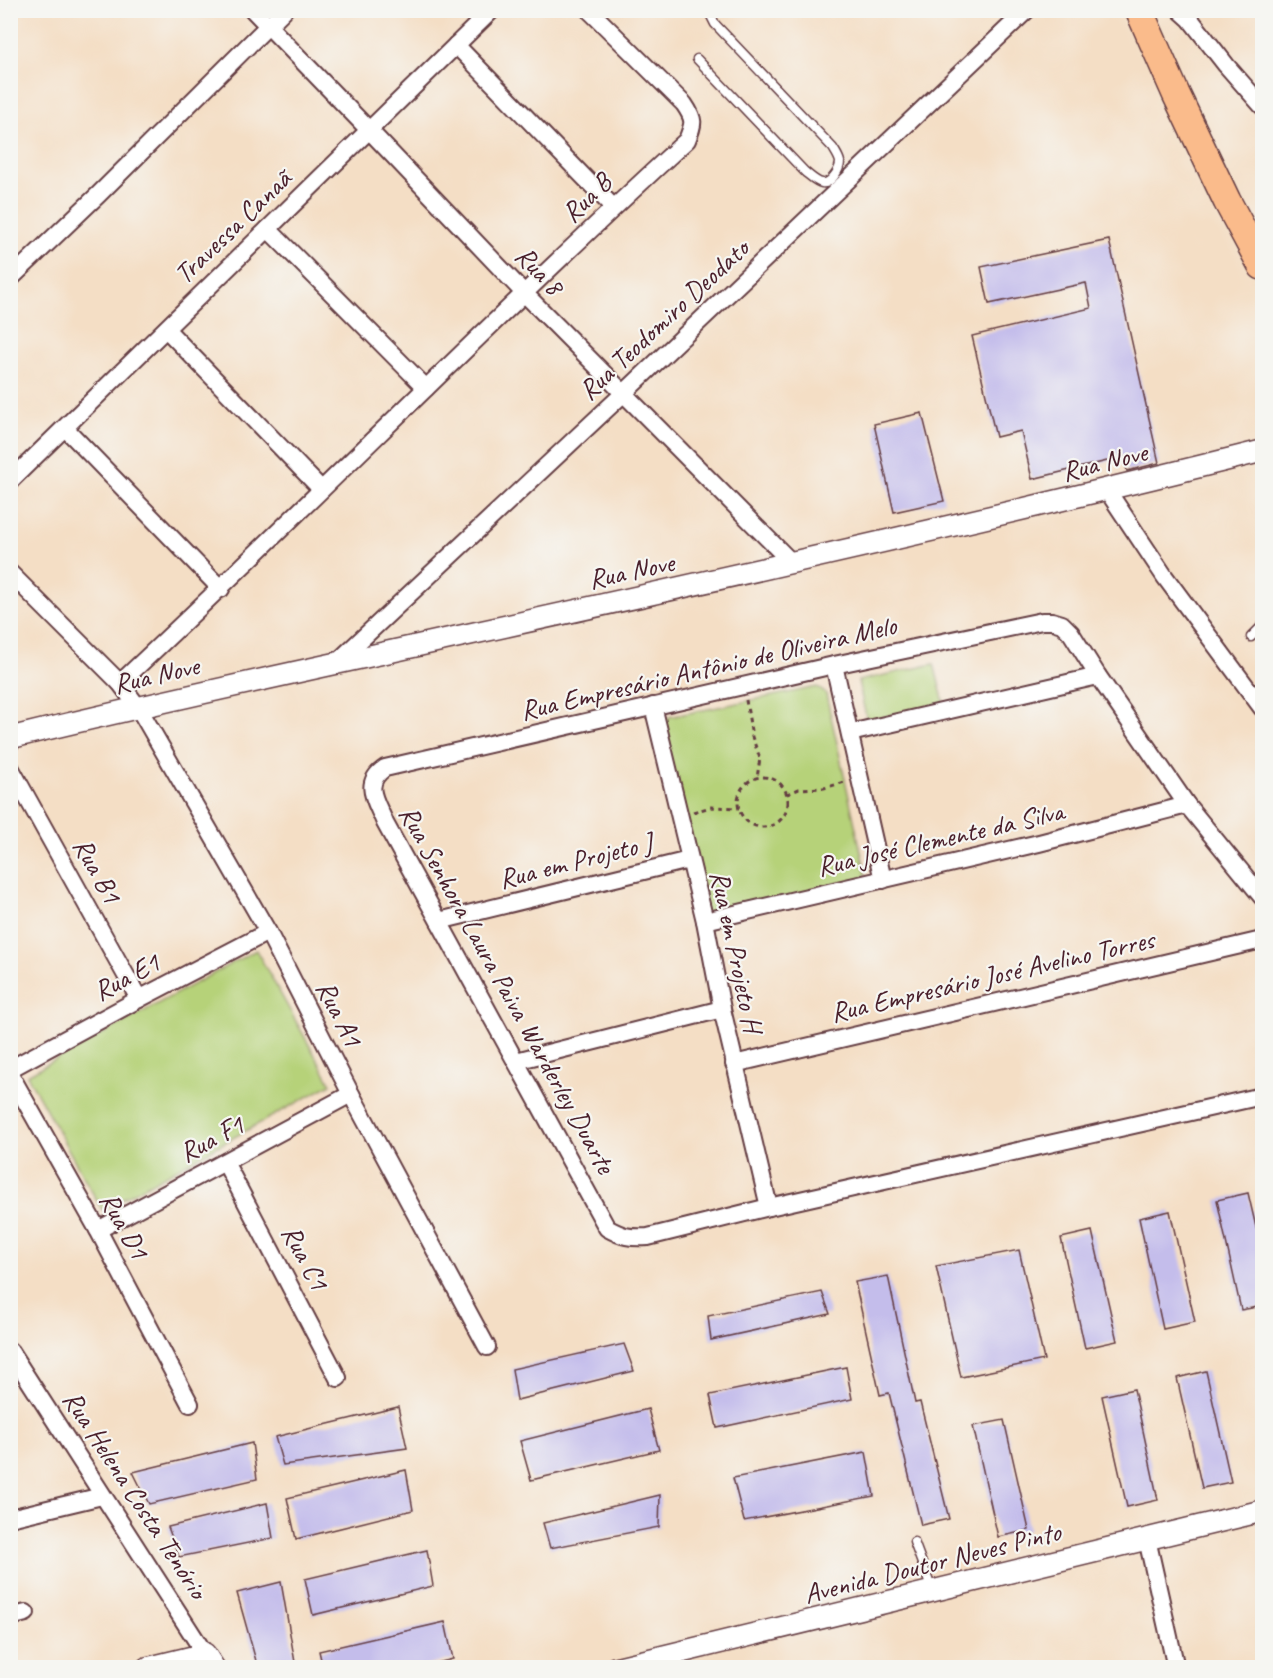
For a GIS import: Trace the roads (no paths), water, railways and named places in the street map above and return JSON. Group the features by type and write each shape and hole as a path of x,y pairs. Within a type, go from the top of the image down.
{"main road":[{"path":"1138,10 1227,201 1263,266"},
{"path":"1158,10 1214,137 1263,228"}],"street":[{"name":"Rua 8","path":"253,10 525,294 792,563"},
{"path":"10,279 285,10"},
{"name":"Travessa Canaã","path":"10,481 492,10"},
{"name":"Rua B","path":"120,683 221,589 321,489 613,207 687,140 693,125 692,115 684,104 589,10"},
{"name":"Rua Teodomiro Deodato","path":"334,664 624,393 1027,10"},
{"path":"1180,10 1263,106"},
{"path":"456,45 613,207"},
{"path":"268,229 426,388"},
{"path":"166,329 321,489"},
{"path":"65,428 221,589"},
{"name":"Rua Nove","path":"10,738 138,707 792,563 1107,490 1263,451"},
{"path":"1107,490 1165,577 1263,708"},
{"name":"Rua A1","path":"10,573 120,683 138,707 268,932 351,1094 487,1347"},
{"name":"Rua Empresário Antônio de Oliveira Melo","path":"377,774 385,768 653,706 1041,621 1062,624 1071,633 1098,676"},
{"path":"834,665 884,880"},
{"path":"850,733 1098,676 1187,805 1263,897"},
{"name":"Rua em Projeto H","path":"653,706 705,921 734,1064 769,1207"},
{"name":"Rua B1","path":"10,766 139,999"},
{"name":"Rua Senhora Laura Paiva Warderley Duarte","path":"377,774 372,782 372,791 385,823 607,1228 630,1238 648,1238 769,1207"},
{"name":"Rua José Clemente da Silva","path":"705,921 1039,843 1187,805"},
{"name":"Rua em Projeto J","path":"439,921 689,860"},
{"name":"Rua E1","path":"10,1071 139,999 268,932"},
{"name":"Rua Empresário José Avelino Torres","path":"734,1064 1263,940"},
{"path":"516,1061 722,1009"},
{"name":"Rua D1","path":"10,1071 98,1230 190,1404"},
{"name":"Rua F1","path":"98,1230 351,1094"},
{"path":"769,1207 1263,1096"},
{"name":"Rua C1","path":"225,1162 338,1378"},
{"name":"Rua Helena Costa Tenório","path":"10,1351 210,1660"},
{"path":"10,1518 102,1496"},
{"name":"Avenida Doutor Neves Pinto","path":"615,1668 1263,1511"},
{"path":"1147,1539 1176,1668"},
{"path":"147,1668 210,1660"}],"lane":[{"path":"697,58 805,172 818,182 824,184 829,182 840,166 840,159 833,148 715,24 708,10"},
{"path":"1251,637 1263,626"},
{"path":"914,1542 932,1592"}]}
